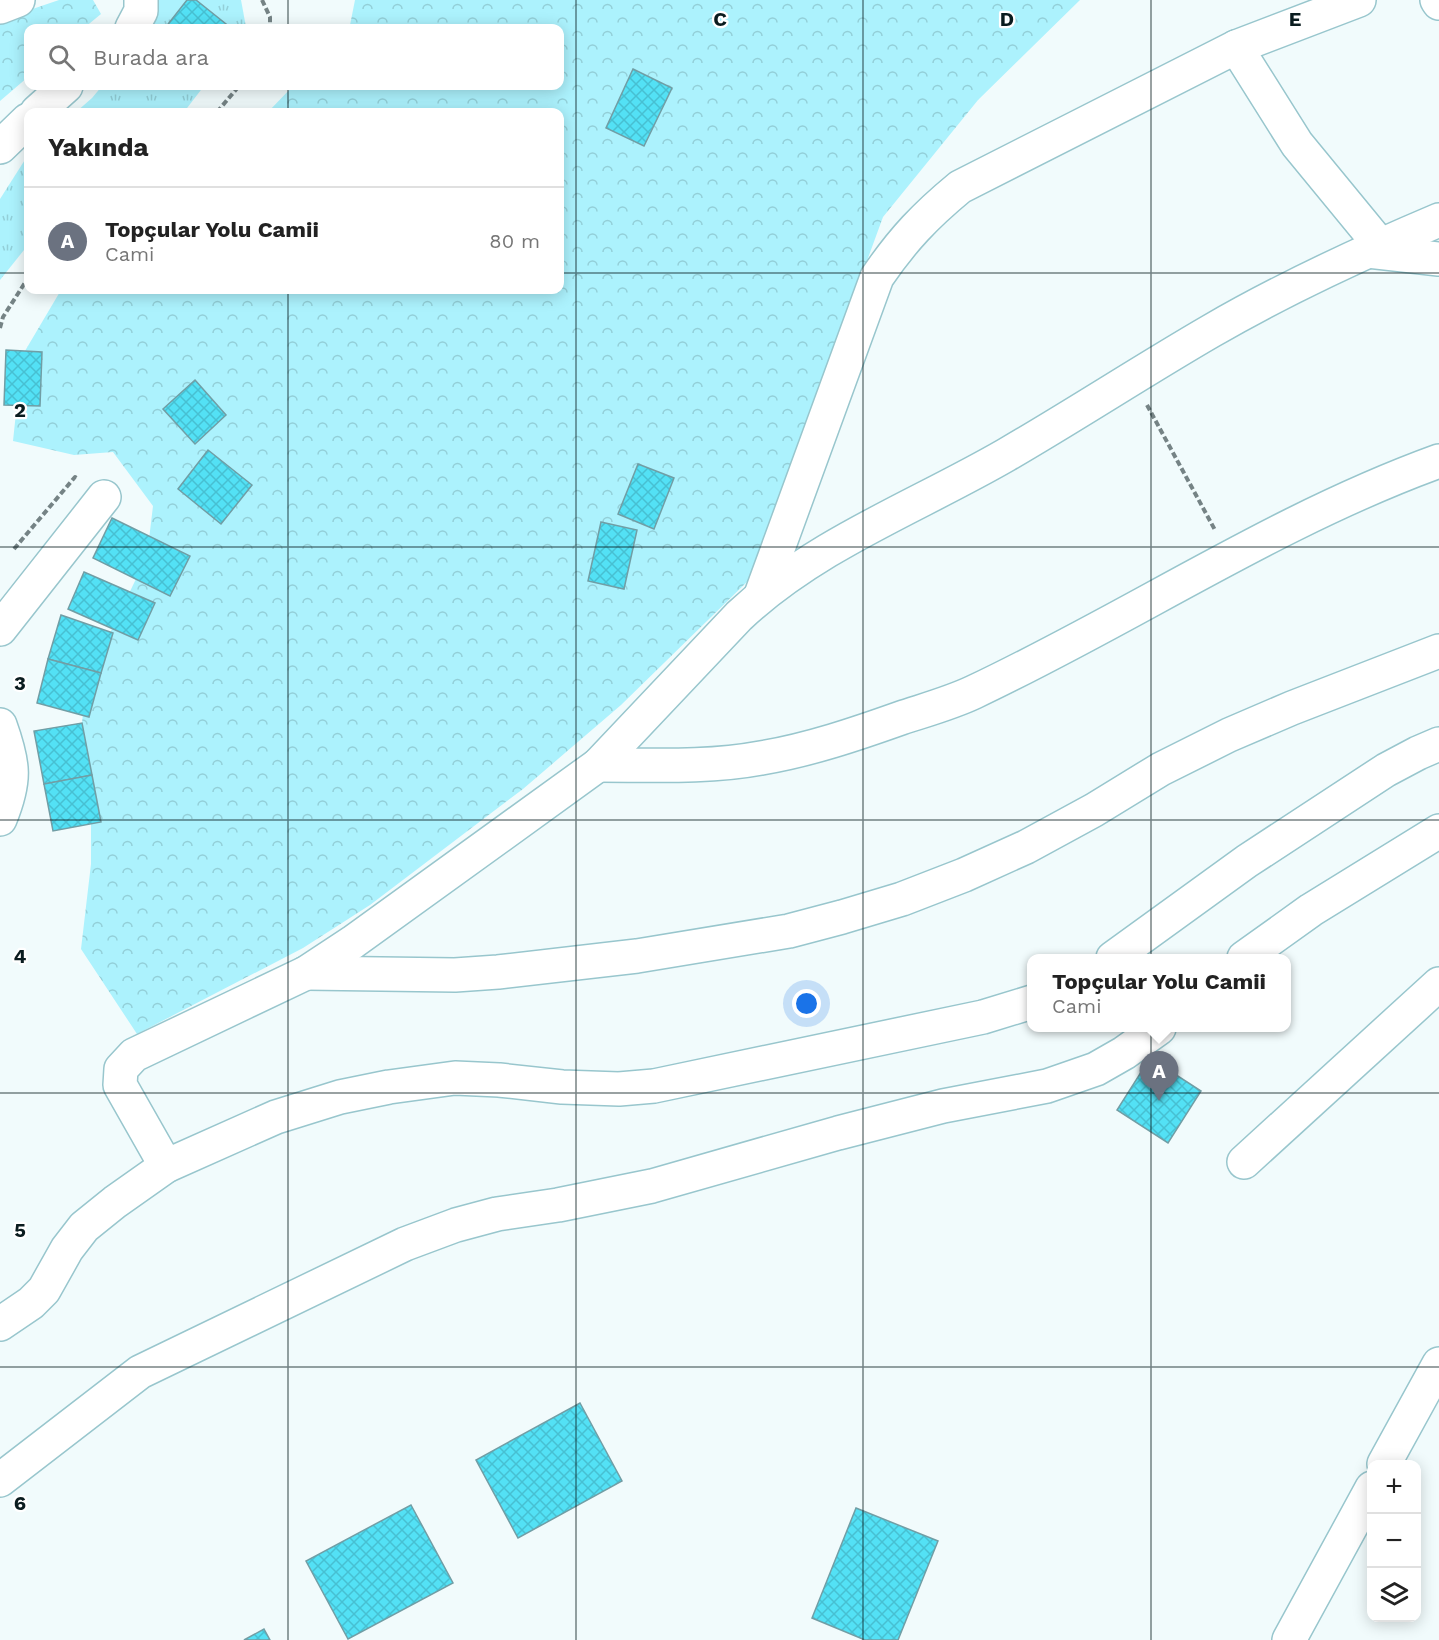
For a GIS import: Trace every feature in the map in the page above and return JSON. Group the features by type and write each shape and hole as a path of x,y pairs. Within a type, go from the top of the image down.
{"street":[{"path":"0,7 18,0"},
{"path":"134,24 141,11 141,0"},
{"path":"761,595 877,277 900,244 929,213 960,187 1236,46 1359,0"},
{"path":"1236,46 1297,144 1373,248 1439,259"},
{"path":"41,108 62,90"},
{"path":"0,147 24,124"},
{"path":"166,1166 120,1085 121,1069 134,1055 306,973 353,942 598,765 761,595 794,571 831,548 1005,456 1212,330 1301,282 1439,220"},
{"path":"598,765 699,765 760,759 805,749 858,733 972,693 1230,557 1348,498 1439,461"},
{"path":"0,629 104,497"},
{"path":"306,973 455,975 498,972 637,956 789,931 842,917 964,875 1036,842 1161,769 1229,735 1439,651"},
{"path":"0,725 12,764 9,798 0,819"},
{"path":"1119,954 1277,841 1386,770 1439,744"},
{"path":"1250,954 1311,910 1439,831"},
{"path":"1244,1162 1439,984"},
{"path":"0,1324 32,1303 44,1290 67,1249 84,1227 166,1166 276,1117 340,1097 389,1087 455,1078 562,1087 619,1089 654,1086 983,1017 1027,1004"},
{"path":"0,1480 140,1372 405,1244 456,1225 497,1214 558,1205 652,1186 838,1133 922,1112 1047,1086 1096,1069 1153,1032"},
{"path":"1386,1460 1439,1364"},
{"path":"1288,1640 1367,1495"}],"path":[{"path":"262,0 270,17 270,24"},
{"path":"220,108 236,90"},
{"path":"0,328 3,317 24,284"},
{"path":"1132,378 1230,557"}],"green space":[{"path":"59,0 93,0 101,14 89,24 24,24 24,80 0,101 0,20"},
{"path":"157,0 241,0 245,24 147,24"},
{"path":"355,0 1080,0 978,100 883,217 751,578 621,705 523,789 370,905 303,948 137,1034 81,949 91,864 91,815 82,723 86,683 147,556 153,506 113,452 74,455 13,441 22,356 59,294 564,294 564,108 272,108 289,90 564,90 564,24 350,24"},
{"path":"99,90 201,90 187,108 81,108"},
{"path":"24,161 24,250 0,280 0,199"}],"building":[{"path":"187,0 196,0 226,24 168,24"},
{"path":"633,69 672,88 644,146 606,128"},
{"path":"6,350 42,352 40,406 4,405"},
{"path":"195,380 226,415 195,444 163,409"},
{"path":"208,450 252,485 221,524 178,489"},
{"path":"638,464 674,478 654,529 618,514"},
{"path":"112,518 190,556 170,596 93,558"},
{"path":"601,522 637,530 624,589 588,581"},
{"path":"84,572 155,603 138,640 68,609"},
{"path":"61,615 113,633 101,673 48,659"},
{"path":"48,659 101,673 89,717 37,703"},
{"path":"82,723 92,775 44,784 34,731"},
{"path":"92,775 101,822 53,831 44,784"},
{"path":"1150,1058 1201,1091 1168,1143 1117,1110"},
{"path":"580,1403 622,1481 518,1538 476,1460"},
{"path":"411,1505 453,1583 348,1639 306,1561"},
{"path":"856,1508 938,1541 898,1640 865,1640 812,1618"},
{"path":"264,1629 270,1640 244,1640"}],"place":[{"name":"Topçular Yolu Camii","path":"1159,1101"}]}
